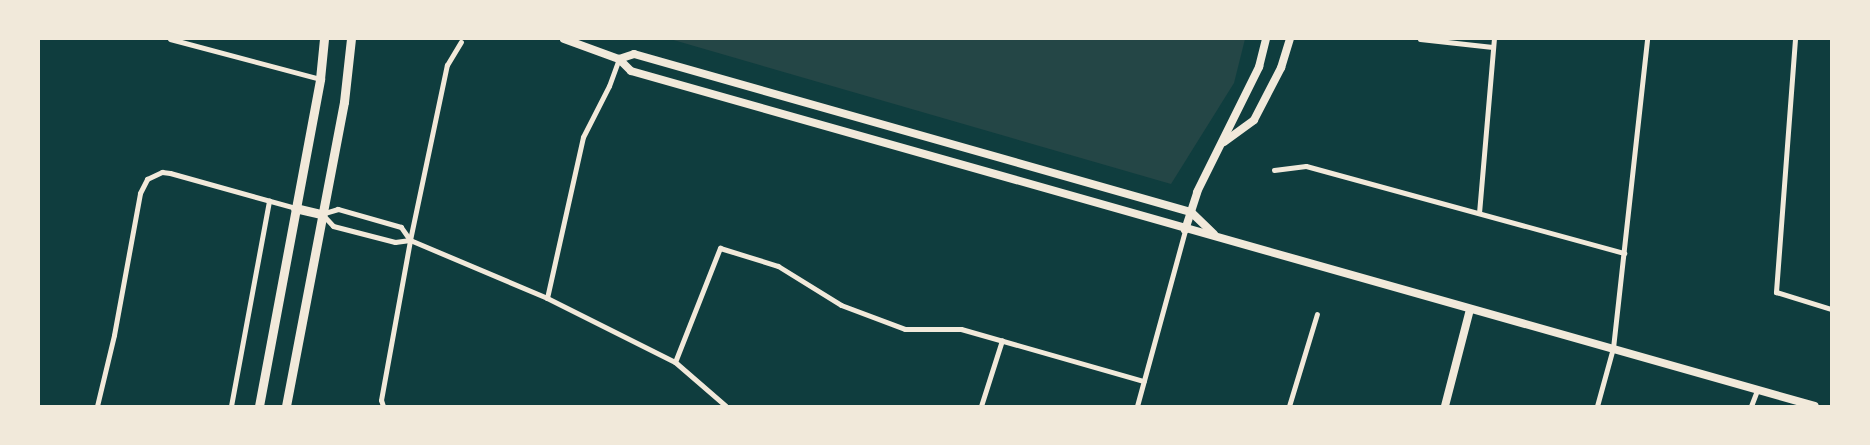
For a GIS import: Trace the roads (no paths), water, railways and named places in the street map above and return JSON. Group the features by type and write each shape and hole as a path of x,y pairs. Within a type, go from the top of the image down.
{"main road":[{"path":"259,406 320,79 324,39"},
{"path":"286,406 344,102 351,39"},
{"path":"295,208 322,214"}],"street":[{"path":"170,39 320,79"},
{"path":"564,39 619,59 631,71 1185,230 1214,234 1470,309 1815,406"},
{"path":"1137,406 1197,192 1224,142 1258,66 1266,39"},
{"path":"1224,142 1254,120 1281,68 1290,39"},
{"path":"1420,39 1494,47"},
{"path":"1479,213 1494,39"},
{"path":"1597,406 1613,348 1647,39"},
{"path":"1795,39 1776,292 1831,309"},
{"path":"383,406 381,400 410,240 447,65 461,42"},
{"path":"619,59 634,54 1191,212 1214,234"},
{"path":"547,298 583,136 609,86 619,59"},
{"path":"1274,170 1306,166 1624,253"},
{"path":"97,406 114,335 140,194 147,179 154,174 170,173 295,208"},
{"path":"231,406 269,200"},
{"path":"322,214 338,209 402,227 410,240"},
{"path":"322,214 337,227 395,242 410,240 547,298 675,362 726,406"},
{"path":"675,362 720,248 778,266 841,305 905,328 961,329 1144,380"},
{"path":"1445,406 1470,309"},
{"path":"1289,406 1317,314"},
{"path":"981,406 1002,340"},
{"path":"1752,406 1757,390"}]}
